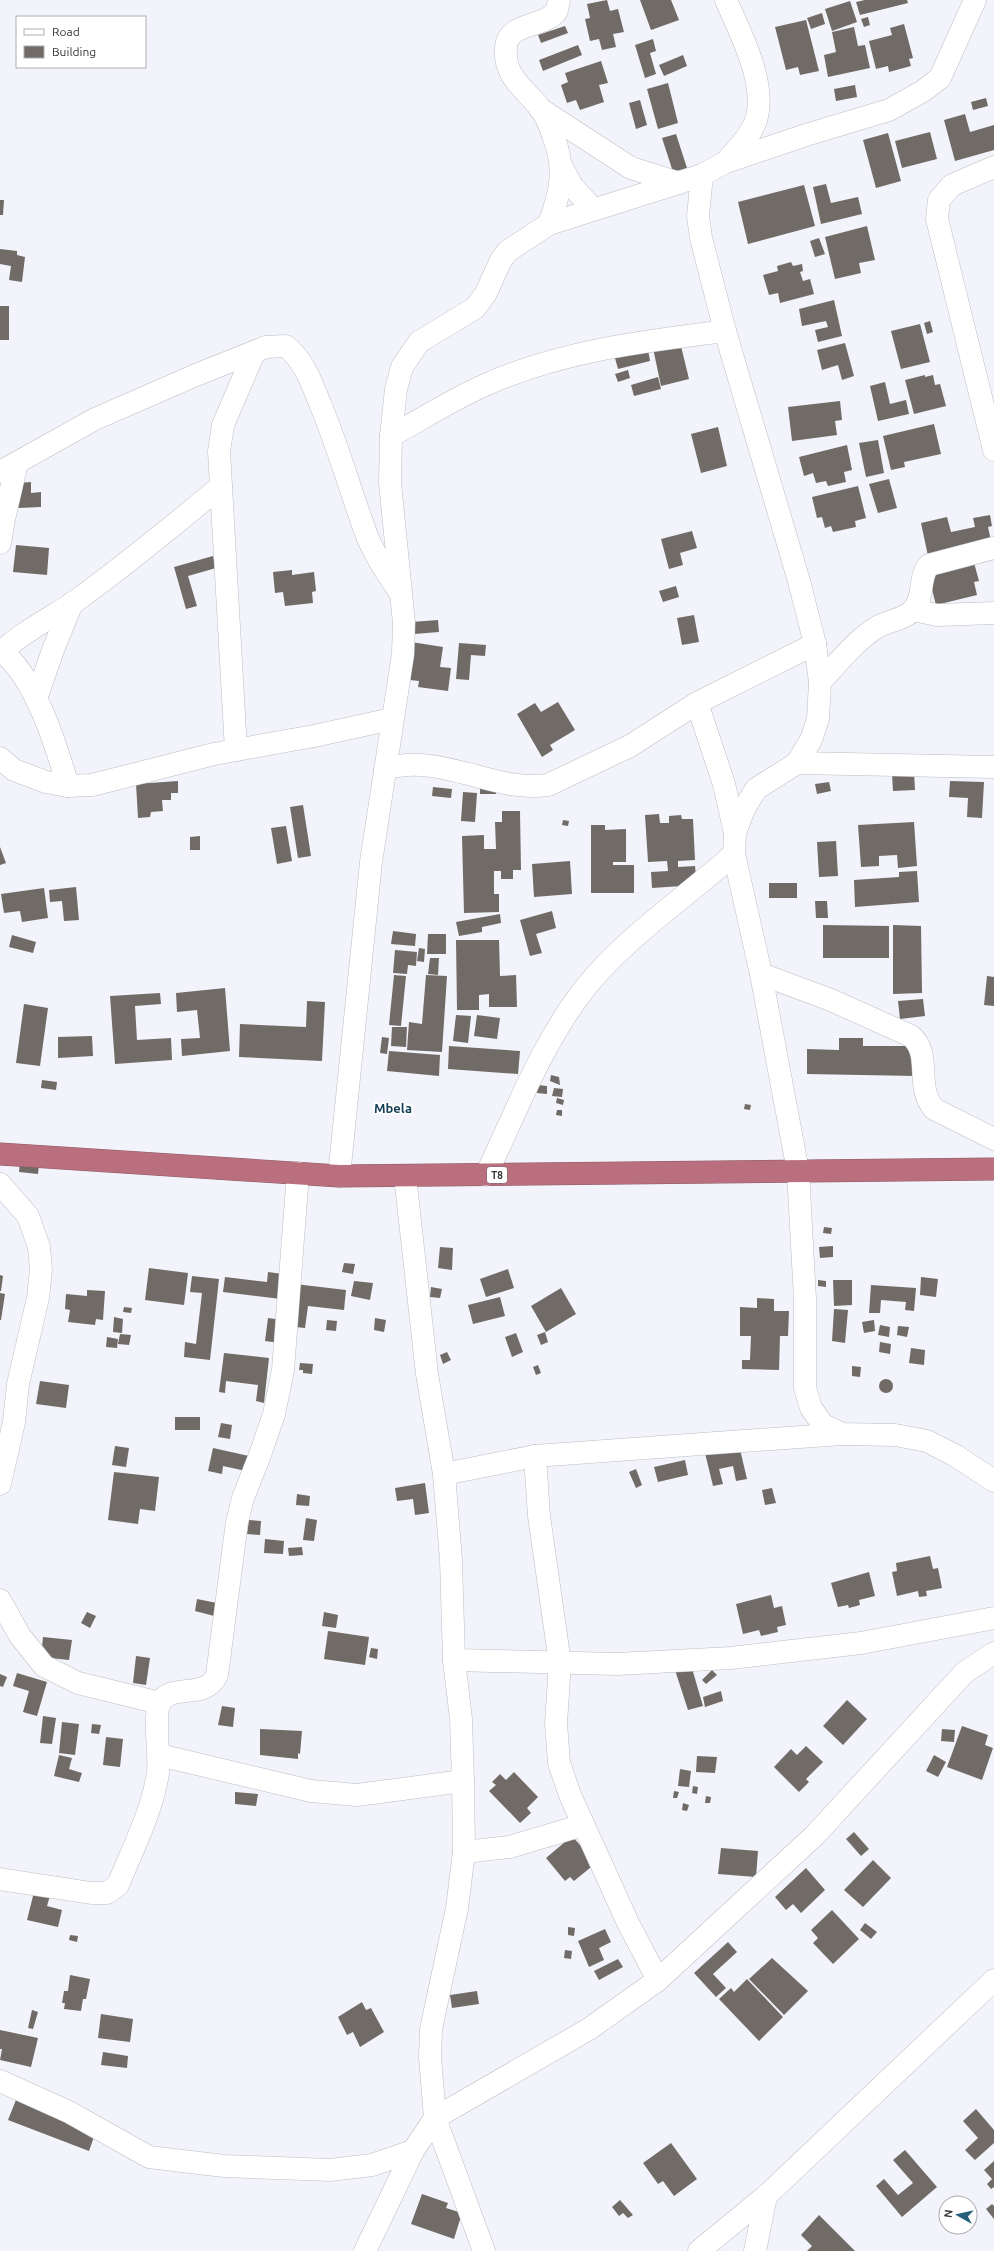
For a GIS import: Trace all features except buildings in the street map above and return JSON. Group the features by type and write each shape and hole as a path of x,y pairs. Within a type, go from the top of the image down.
{"highway":[{"name":"T8","path":"0,1154 339,1176 994,1169"}],"street":[{"path":"559,0 556,11 548,18 517,30 509,37 506,44 508,67 513,79 540,109 631,168 675,184 683,192 698,216"},
{"path":"726,0 752,60 758,98 755,122 744,142 726,162"},
{"path":"339,1176 371,862 403,654 404,623 390,483 396,389 402,367 411,352 428,336 464,317 475,308 486,293 501,260 508,251 549,224 702,176 726,162 806,135 889,110 923,92 940,78 975,0"},
{"path":"540,109 557,144 562,167 572,186 593,209"},
{"path":"549,224 558,198 562,167"},
{"path":"994,167 952,185 939,200 937,219 990,419 994,450"},
{"path":"486,1175 541,1060 565,1017 586,988 608,962 735,844 744,810 756,789 797,763 811,740 818,718 820,682 815,644 799,580 725,331 701,238 698,216 702,176"},
{"path":"392,436 484,385 549,362 661,339 725,331"},
{"path":"0,543 9,467 95,419 196,375 266,347 286,346 297,355 307,372 343,464 368,537 378,561 400,592"},
{"path":"236,750 219,451 223,425 254,353"},
{"path":"68,786 58,750 36,699 18,669 1,651 72,603 169,530 221,486"},
{"path":"820,682 859,642 872,632 913,610 921,594 925,572 929,564 994,548"},
{"path":"36,699 53,650 72,603"},
{"path":"913,610 936,615 994,613"},
{"path":"385,769 412,763 448,768 516,785 534,787 548,785 630,746 697,703 815,644"},
{"path":"697,703 724,784 798,1171 805,1299 805,1388 811,1408 823,1425 842,1434"},
{"path":"0,758 14,770 46,782 68,786 92,785 176,763 392,719"},
{"path":"797,763 994,767"},
{"path":"761,974 832,1000 911,1036 918,1042 922,1051 923,1086 927,1100 934,1109 994,1139"},
{"path":"0,1879 91,1893 107,1893 118,1885 150,1808 158,1773 159,1755 157,1719 160,1703 170,1694 207,1687 213,1683 217,1675 237,1522 243,1498 274,1414 283,1370 298,1173"},
{"path":"405,1176 427,1374 444,1474 451,1560 454,1660 461,1719 463,1781 464,1852 457,1908 432,2029 430,2057 435,2118 484,2251"},
{"path":"0,1184 28,1216 39,1247 41,1270 38,1298 18,1384 14,1422 0,1484"},
{"path":"444,1474 535,1456 842,1434 895,1435 927,1441 956,1456 994,1481"},
{"path":"535,1456 539,1516 560,1663 556,1723 559,1763 570,1795 583,1825 628,1922 658,1980"},
{"path":"0,1600 20,1636 44,1666 78,1683 160,1703"},
{"path":"454,1660 617,1664 679,1662 798,1652 861,1643 994,1618"},
{"path":"365,2251 413,2151 435,2118 589,2029 658,1980 815,1835 965,1672 994,1653"},
{"path":"159,1755 311,1791 357,1796 463,1781"},
{"path":"464,1852 510,1847 583,1825"},
{"path":"700,2251 766,2196 994,1980"},
{"path":"0,2081 69,2112 149,2157 224,2166 330,2170 372,2164 413,2151"},
{"path":"755,2251 766,2196"}],"district":[{"name":"Mbela","path":"393,1108"}]}
